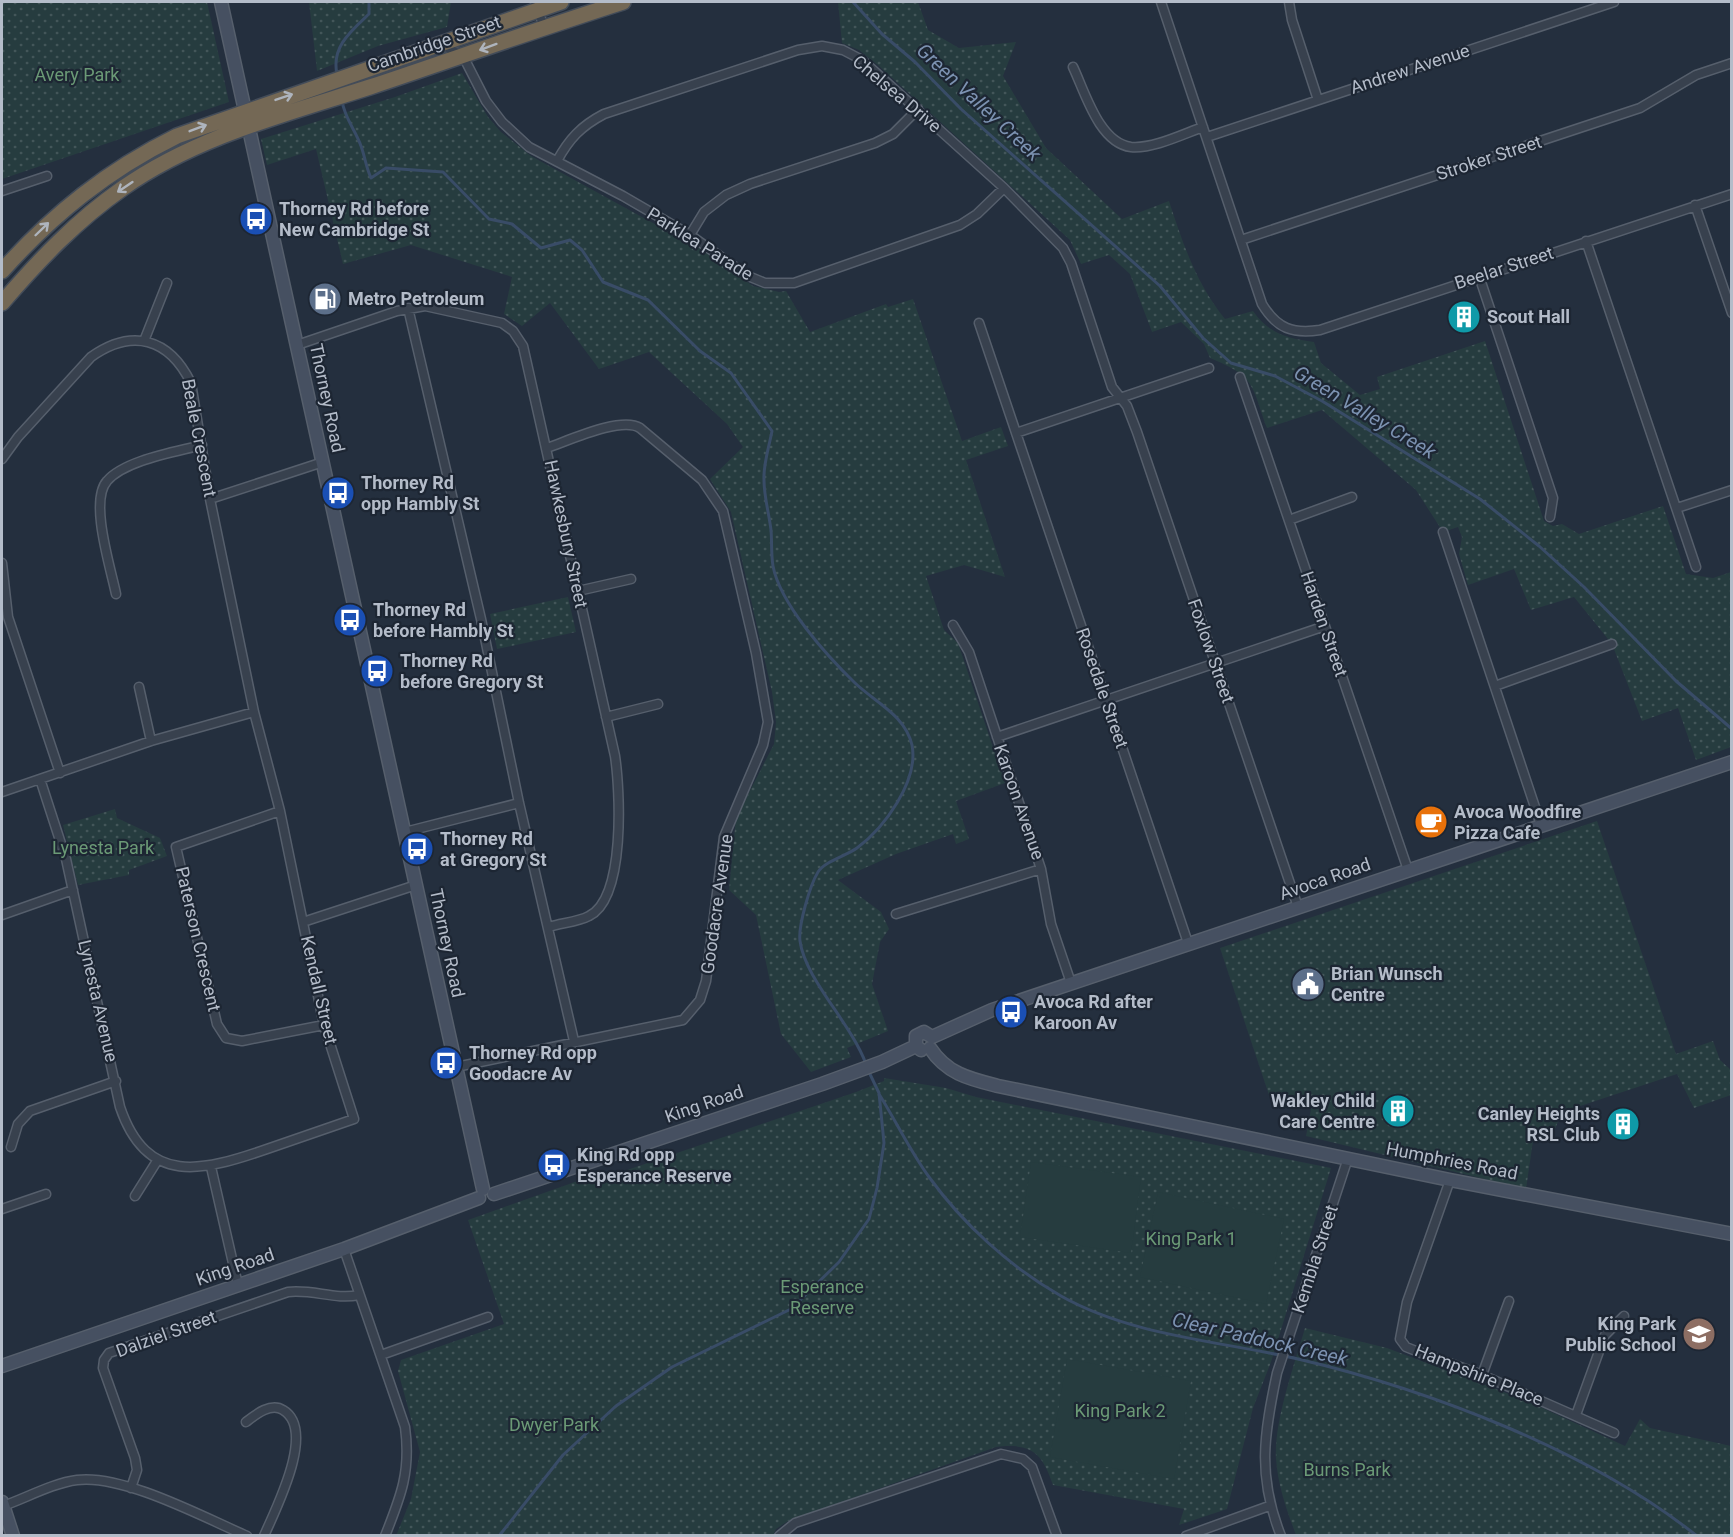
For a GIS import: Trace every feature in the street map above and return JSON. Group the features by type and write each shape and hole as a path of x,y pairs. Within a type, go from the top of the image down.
{"highway":[{"name":"Cambridge Street","path":"2,272 45,226 104,177 177,136 244,110 438,43 537,5 561,2"},
{"name":"Cambridge Street","path":"2,303 60,237 124,187 175,158 249,128 326,101 623,2"}],"street":[{"name":"Thorney Road","path":"221,2 485,1194"},
{"path":"1161,2 1241,240"},
{"path":"1289,2 1292,20 1318,100"},
{"name":"Andrew Avenue","path":"1207,137 1614,2"},
{"path":"537,5 543,27"},
{"path":"438,43 463,56"},
{"name":"Chelsea Drive","path":"557,161 569,139 587,123 604,114 798,50 822,46 843,50 862,60 918,109 1004,188 1063,248 1071,263 1112,387 1120,398"},
{"name":"Parklea Parade","path":"463,56 486,101 502,122 529,147 690,235 748,276 765,283 794,283 960,225 977,214 1004,188"},
{"name":"Stroker Street","path":"1241,240 1640,108 1696,75 1731,63"},
{"path":"1073,67 1100,121 1109,136 1119,144 1133,147 1203,127"},
{"path":"690,235 705,212 726,195 750,184 875,143 893,134 918,109"},
{"path":"2,191 47,176"},
{"name":"Beelar Street","path":"1241,240 1262,304 1276,324 1290,331 1320,330 1731,194"},
{"path":"1695,205 1731,313"},
{"path":"1586,241 1696,567"},
{"path":"1479,276 1553,498 1550,517"},
{"path":"144,341 167,283"},
{"name":"Hawkesbury Street","path":"297,345 408,308 425,306 497,321 513,331 525,353 606,717 620,796 614,870 604,902 591,916 549,927"},
{"path":"408,308 481,619 519,803 574,1041"},
{"name":"Rosedale Street","path":"978,323 1188,943"},
{"name":"Beale Crescent","path":"2,459 18,437 91,357 117,342 144,341 173,354 184,368 191,383 210,499 254,712"},
{"path":"1016,433 1209,368"},
{"name":"Harden Street","path":"1240,377 1408,870"},
{"name":"Foxlow Street","path":"1120,398 1127,406 1137,432 1298,908"},
{"name":"Goodacre Avenue","path":"456,1067 683,1020 700,1000 706,981 724,837 763,745 768,722 756,653 723,511 697,475 631,422 547,448"},
{"path":"116,594 99,502 105,482 117,473 143,461 202,445"},
{"path":"210,499 323,462"},
{"path":"1677,508 1731,490"},
{"path":"1289,520 1352,497"},
{"path":"1443,532 1541,825"},
{"path":"2,562 5,618 60,773"},
{"path":"578,591 631,579"},
{"name":"Karoon Avenue","path":"953,626 962,636 969,652 1041,869 1051,924 1071,983"},
{"path":"997,737 1325,626"},
{"path":"1495,686 1612,644"},
{"path":"139,687 151,741"},
{"path":"606,717 658,704"},
{"path":"2,792 151,741 254,712"},
{"name":"Kendall Street","path":"211,1167 354,1119 324,1025 280,811 254,712"},
{"name":"Avoca Road","path":"931,1042 992,1010 1731,762"},
{"name":"Lynesta Avenue","path":"40,780 66,859 127,1126 138,1145 157,1161"},
{"path":"405,832 519,803"},
{"name":"Paterson Crescent","path":"280,811 176,847 217,1024 226,1038 242,1041 324,1025"},
{"path":"896,914 1041,869"},
{"path":"303,922 416,885"},
{"path":"2,915 73,890"},
{"name":"King Road","path":"2,1366 344,1248 485,1194 857,1071 916,1046 922,1050 931,1042"},
{"name":"Humphries Road","path":"931,1042 938,1060 954,1073 977,1081 1450,1180 1731,1234"},
{"path":"11,1147 18,1124 30,1111 116,1081"},
{"name":"Kembla Street","path":"1281,1536 1269,1506 1264,1450 1278,1374 1348,1158"},
{"path":"135,1196 157,1161 191,1169 211,1167 238,1285"},
{"name":"Hampshire Place","path":"1450,1180 1407,1302 1400,1339 1406,1347 1482,1375 1614,1433"},
{"path":"2,1209 46,1194"},
{"path":"344,1248 402,1418 408,1452 401,1494 385,1536"},
{"name":"Dalziel Street","path":"131,1488 136,1470 135,1458 103,1368 104,1360 109,1353 288,1292 304,1290 343,1298 360,1295"},
{"path":"1482,1375 1509,1301"},
{"path":"1576,1415 1605,1335 1624,1316"},
{"path":"381,1355 488,1317"},
{"path":"246,1422 263,1410 275,1407 283,1409 289,1415 296,1443 295,1461 264,1536"},
{"path":"779,1536 795,1523 1001,1454 1023,1459 1032,1467 1057,1536"},
{"path":"13,1536 2,1504 74,1480 97,1479 131,1488 247,1536"},
{"path":"1186,1536 1269,1506"}],"green space":[{"name":"Avery Park","path":"2,2 207,2 229,102 2,179"},
{"path":"309,2 451,2 447,27 378,46 317,71"},
{"path":"838,2 918,2 928,30 959,48 1016,42 1003,76 1046,148 1122,219 1169,201 1185,248 1198,277 1225,319 1253,311 1265,325 1279,334 1314,342 1321,363 1360,395 1380,389 1377,377 1485,341 1544,521 1553,526 1562,524 1579,534 1663,506 1686,574 1713,578 1731,572 1731,747 1696,760 1678,708 1642,721 1612,644 1574,597 1531,610 1514,569 1468,585 1459,554 1462,537 1458,527 1443,532 1416,490 1322,410 1267,428 1254,392 1244,377 1210,358 1204,344 1181,322 1152,332 1130,274 1109,255 1081,264 1070,240 879,66 859,50 842,43"},
{"path":"462,73 488,117 501,132 531,156 702,250 753,286 779,292 786,291 810,332 886,304 888,307 913,299 962,441 1001,427 1008,446 966,460 1005,577 964,565 926,576 944,630 958,643 1005,783 956,801 969,839 956,844 953,834 896,854 838,880 881,912 889,929 880,942 872,984 888,1031 847,1048 851,1057 811,1072 781,1034 756,915 729,890 736,818 774,744 776,722 772,692 731,512 710,479 743,447 727,424 649,352 599,369 550,303 522,326 504,314 512,277 411,245 343,264 316,149 267,165 261,139 395,97"},
{"path":"568,597 576,632 497,649 490,614"},
{"name":"Lynesta Park","path":"115,809 117,818 160,838 167,856 129,870 129,875 78,885 63,825"},
{"path":"1597,821 1676,1054 1713,1041 1720,1060 1731,1070 1731,1095 1694,1108 1677,1074 1562,1112 1552,1136 1534,1134 1526,1189 1306,1136 1312,1104 1269,1095 1220,948"},
{"path":"884,1078 946,1088 976,1097 1331,1168 1271,1362 1253,1408 1227,1509 1179,1525 1184,1509 1053,1485 1044,1465 1034,1452 1008,1446 996,1447 788,1521 776,1529 773,1535 396,1536 411,1499 420,1452 398,1371 401,1360 504,1324 468,1220 586,1178 589,1183 856,1092 884,1081"},
{"path":"1031,1162 1141,1177 1131,1253 1020,1237"},
{"name":"King Park 1","path":"1158,1192 1284,1219 1266,1304 1140,1277"},
{"name":"Burns Park","path":"1305,1328 1387,1348 1527,1401 1625,1446 1640,1419 1650,1428 1731,1446 1731,1535 1296,1535 1279,1479 1276,1444 1286,1393"},
{"name":"King Park 2","path":"1067,1359 1191,1381 1174,1479 1050,1457"}],"waterway":[{"path":"337,74 336,64 340,48 349,33 369,14 369,2"},
{"name":"Green Valley Creek","path":"853,2 882,34 915,62 961,109 1160,286 1203,338 1231,363 1275,376 1322,401 1480,499 1539,546 1584,587 1676,681 1732,729"},
{"path":"342,101 345,113 361,146 371,178 386,168 443,172 489,219 512,224 541,248 570,240 582,250 603,282 648,300 700,351 731,373 772,431 764,468 764,486 771,530 773,566 777,581 795,613 819,645 855,683 896,717 903,725 912,745 913,759 910,773 897,802 878,829 857,848 821,868 808,896 801,926 800,941 810,970 850,1033 866,1064"},
{"path":"499,1536 563,1455 616,1406 672,1367 791,1309 839,1262 869,1219 877,1188 884,1143 879,1093 868,1070"},
{"name":"Clear Paddock Creek","path":"879,1094 922,1167 972,1228 1024,1272 1061,1296 1088,1309 1147,1329 1298,1359 1349,1372 1454,1406 1507,1427 1608,1477 1655,1505 1697,1536"}],"place":[{"name":"Thorney Rd before New Cambridge St","path":"256,219"},
{"name":"Metro Petroleum","path":"325,299"},
{"name":"Scout Hall","path":"1464,317"},
{"name":"Thorney Rd opp Hambly St","path":"338,493"},
{"name":"Thorney Rd before Hambly St","path":"350,620"},
{"name":"Thorney Rd before Gregory St","path":"377,671"},
{"name":"Avoca Woodfire Pizza Cafe","path":"1431,822"},
{"name":"Thorney Rd at Gregory St","path":"417,849"},
{"name":"Brian Wunsch Centre","path":"1308,984"},
{"name":"Avoca Rd after Karoon Av","path":"1011,1012"},
{"name":"Thorney Rd opp Goodacre Av","path":"446,1063"},
{"name":"Wakley Child Care Centre","path":"1398,1111"},
{"name":"Canley Heights RSL Club","path":"1623,1124"},
{"name":"King Rd opp Esperance Reserve","path":"554,1165"},
{"name":"King Park Public School","path":"1699,1334"}],"park label":[{"name":"Esperance Reserve","path":"822,1297"},
{"name":"Dwyer Park","path":"554,1425"}]}
